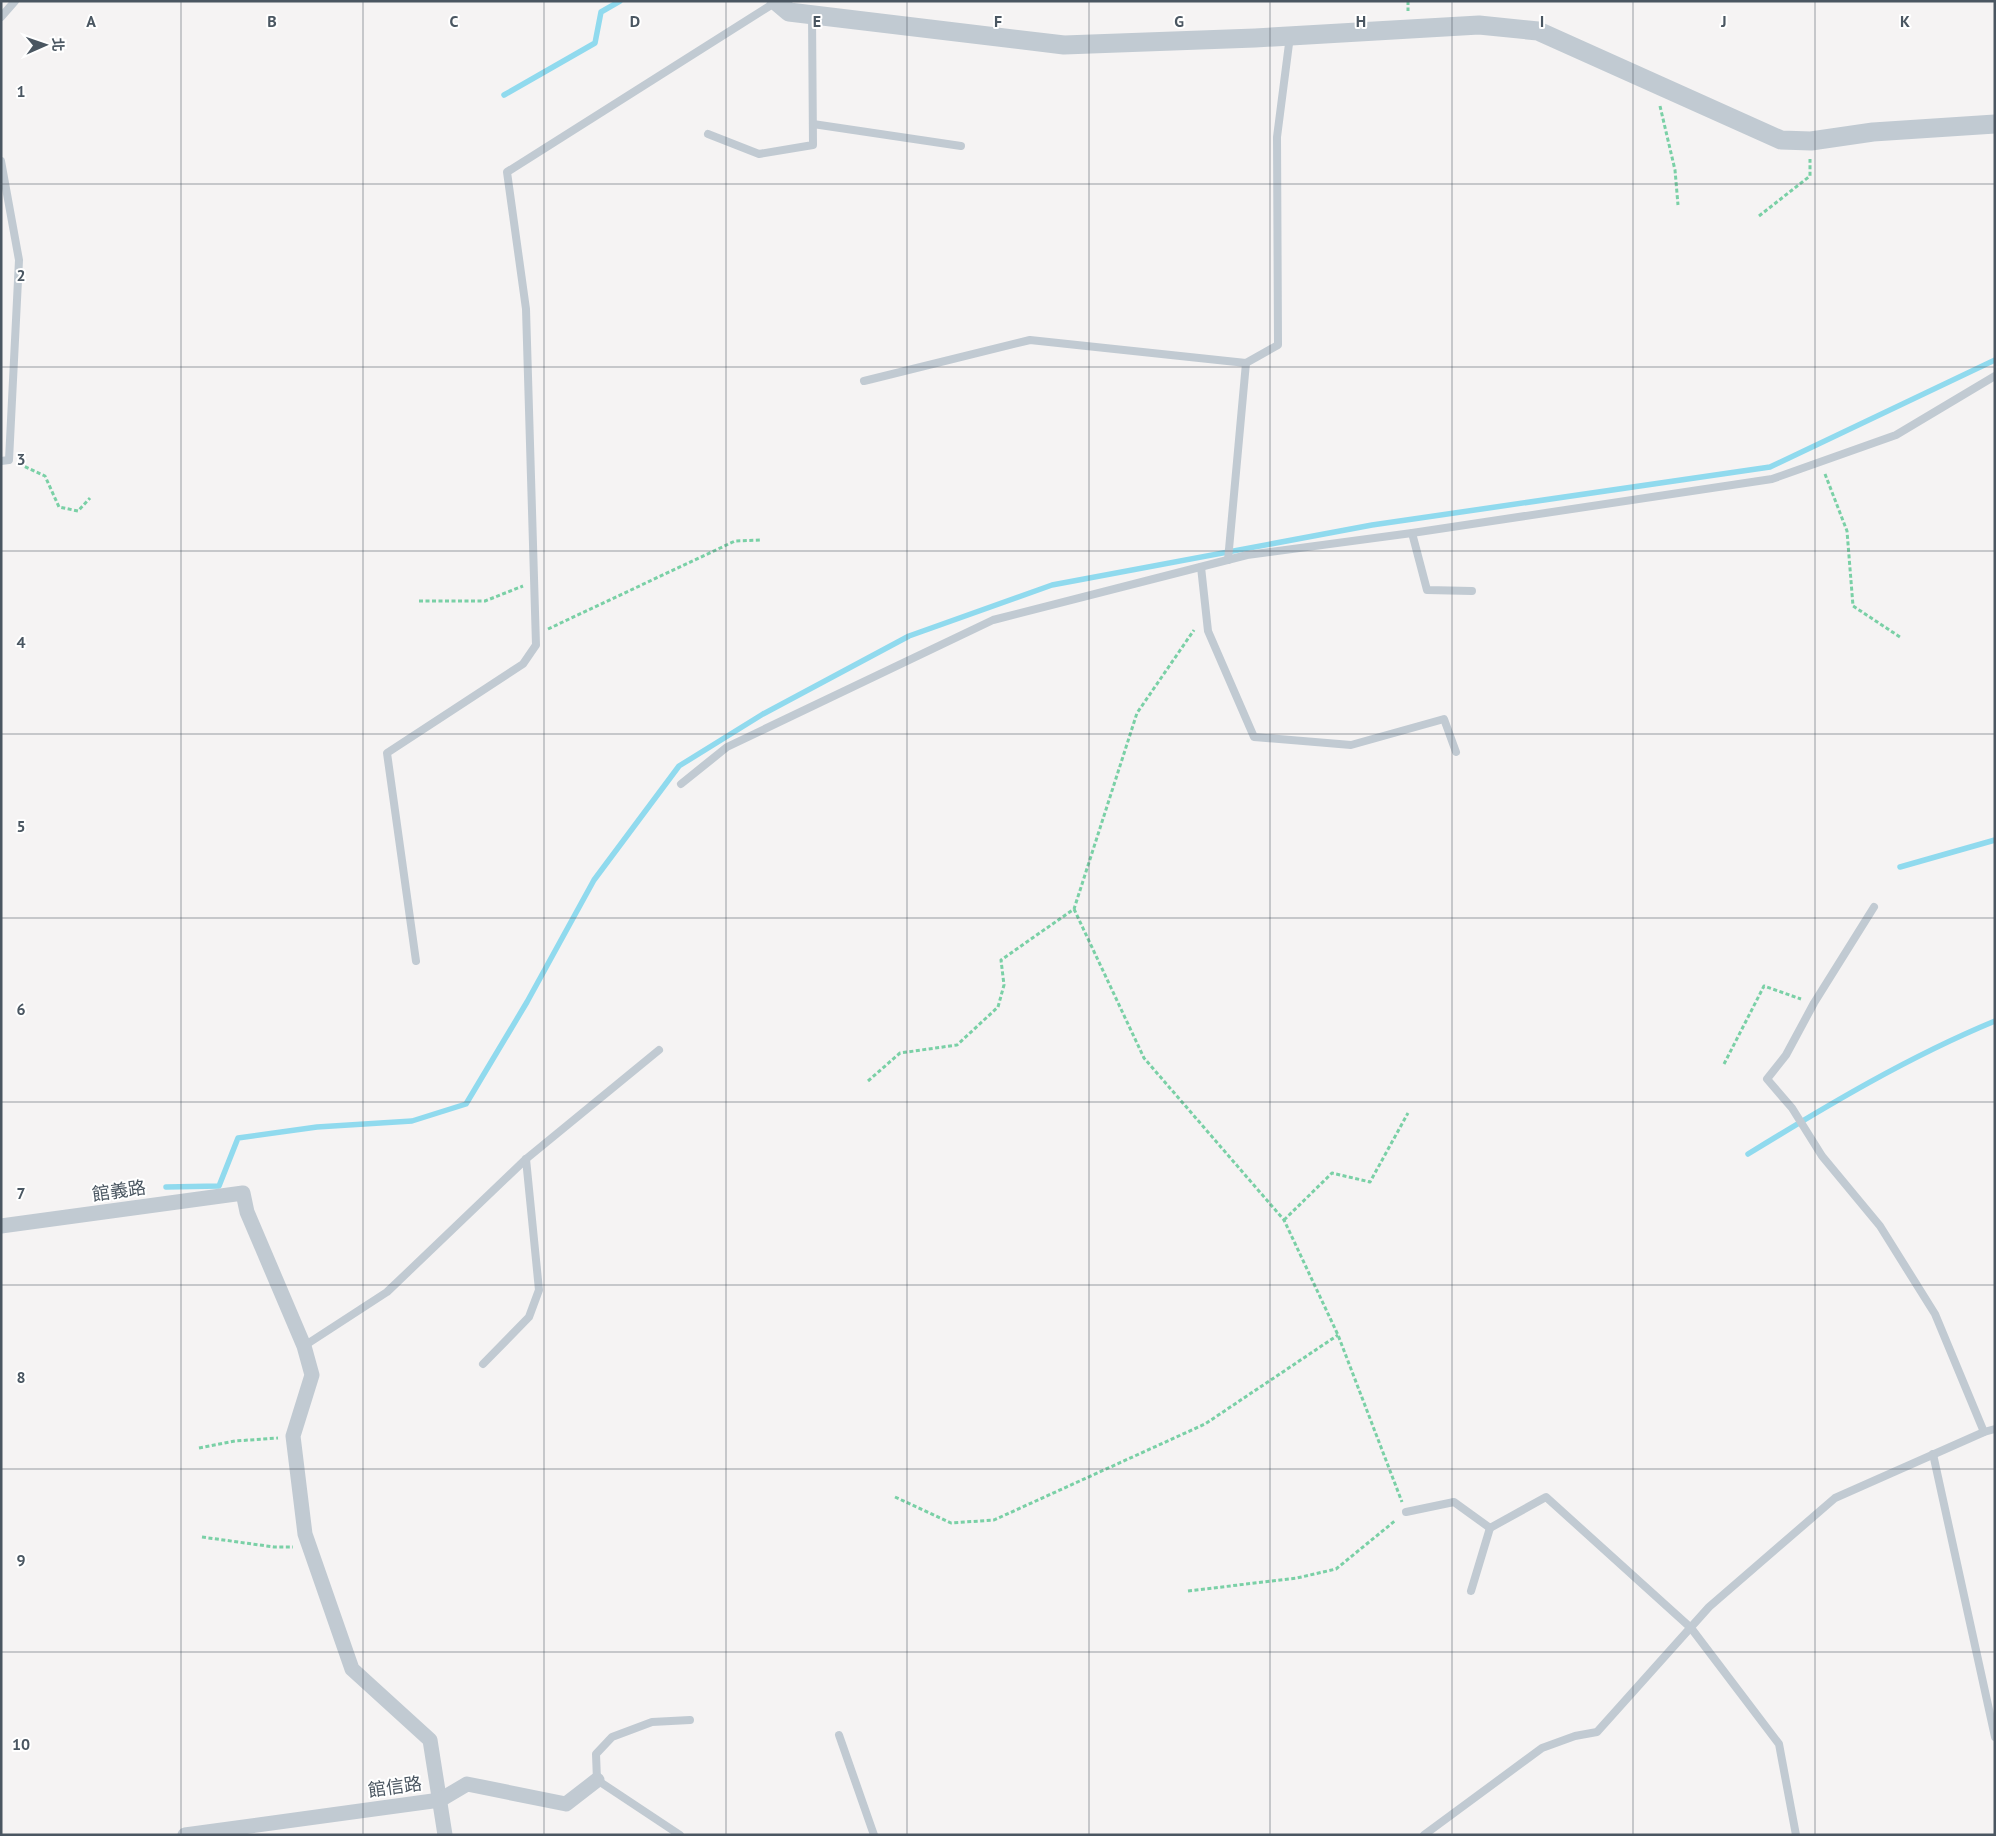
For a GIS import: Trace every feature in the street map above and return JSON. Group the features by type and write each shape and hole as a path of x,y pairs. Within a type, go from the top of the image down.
{"street":[{"path":"776,1 789,12 1064,45 1290,36 1479,25 1538,31 1781,140 1811,141 1873,132 1995,124"},
{"name":"館義路","path":"1,1226 243,1194 248,1212 304,1346"},
{"path":"304,1346 312,1375 293,1436 305,1534 352,1669 430,1740 445,1835"},
{"name":"館信路","path":"185,1835 440,1800 467,1784 566,1804 597,1780"}],"lane":[{"path":"1,17 15,1"},
{"path":"416,961 387,753 523,664 536,645 526,309 507,172 776,1"},
{"path":"708,134 759,154 813,145 812,15"},
{"path":"864,381 1030,340 1246,363 1278,345 1278,137 1290,36"},
{"path":"813,124 961,146"},
{"path":"1,161 19,260 5,460"},
{"path":"1228,560 1246,363"},
{"path":"681,784 727,747 993,620 1247,555 1412,533 1772,479 1896,434 1995,376"},
{"path":"1412,533 1427,590 1472,591"},
{"path":"1201,567 1208,631 1254,737 1351,745 1444,719 1456,752"},
{"path":"1874,907 1814,1003 1786,1055 1767,1079 1792,1108 1822,1156 1880,1226 1935,1314 1984,1432"},
{"path":"304,1346 387,1292 526,1159 659,1050"},
{"path":"483,1364 529,1317 539,1290 526,1159"},
{"path":"1424,1835 1542,1748 1575,1736 1597,1732 1709,1607 1835,1498 1984,1432 1995,1429"},
{"path":"1934,1454 1995,1737"},
{"path":"1471,1592 1490,1528 1546,1497 1691,1628 1779,1744 1796,1835"},
{"path":"1406,1512 1454,1502 1490,1528"},
{"path":"680,1835 597,1780 596,1754 612,1737 652,1722 690,1720"},
{"path":"839,1735 874,1835"}],"path":[{"path":"1655,84 1675,170 1678,205"},
{"path":"1759,216 1810,176 1811,141"},
{"path":"5,460 45,476 59,507 78,511 90,498"},
{"path":"1820,462 1847,531 1852,606 1900,637"},
{"path":"536,634 735,541 760,540"},
{"path":"419,601 485,600 534,582"},
{"path":"868,1081 900,1053 956,1045 998,1007 1004,985 1001,960 1074,909 1137,713 1206,613"},
{"path":"1074,909 1144,1058 1284,1220 1338,1335 1406,1512 1336,1569 1296,1578 1188,1591"},
{"path":"1724,1064 1764,986 1814,1003"},
{"path":"1284,1220 1332,1173 1370,1182 1408,1113"},
{"path":"895,1497 951,1523 994,1520 1205,1424 1338,1335"},
{"path":"199,1448 235,1441 293,1436"},
{"path":"202,1537 274,1547 309,1546"}],"waterway":[{"path":"504,95 595,43 601,12 620,1"},
{"path":"166,1187 219,1186 238,1138 317,1127 412,1121 466,1104 527,1002 594,880 679,766 763,714 909,636 1052,585 1372,525 1770,467 1995,360"},
{"path":"1900,867 1995,840"},
{"path":"1748,1154 1838,1100 1900,1066 1995,1021"}]}
